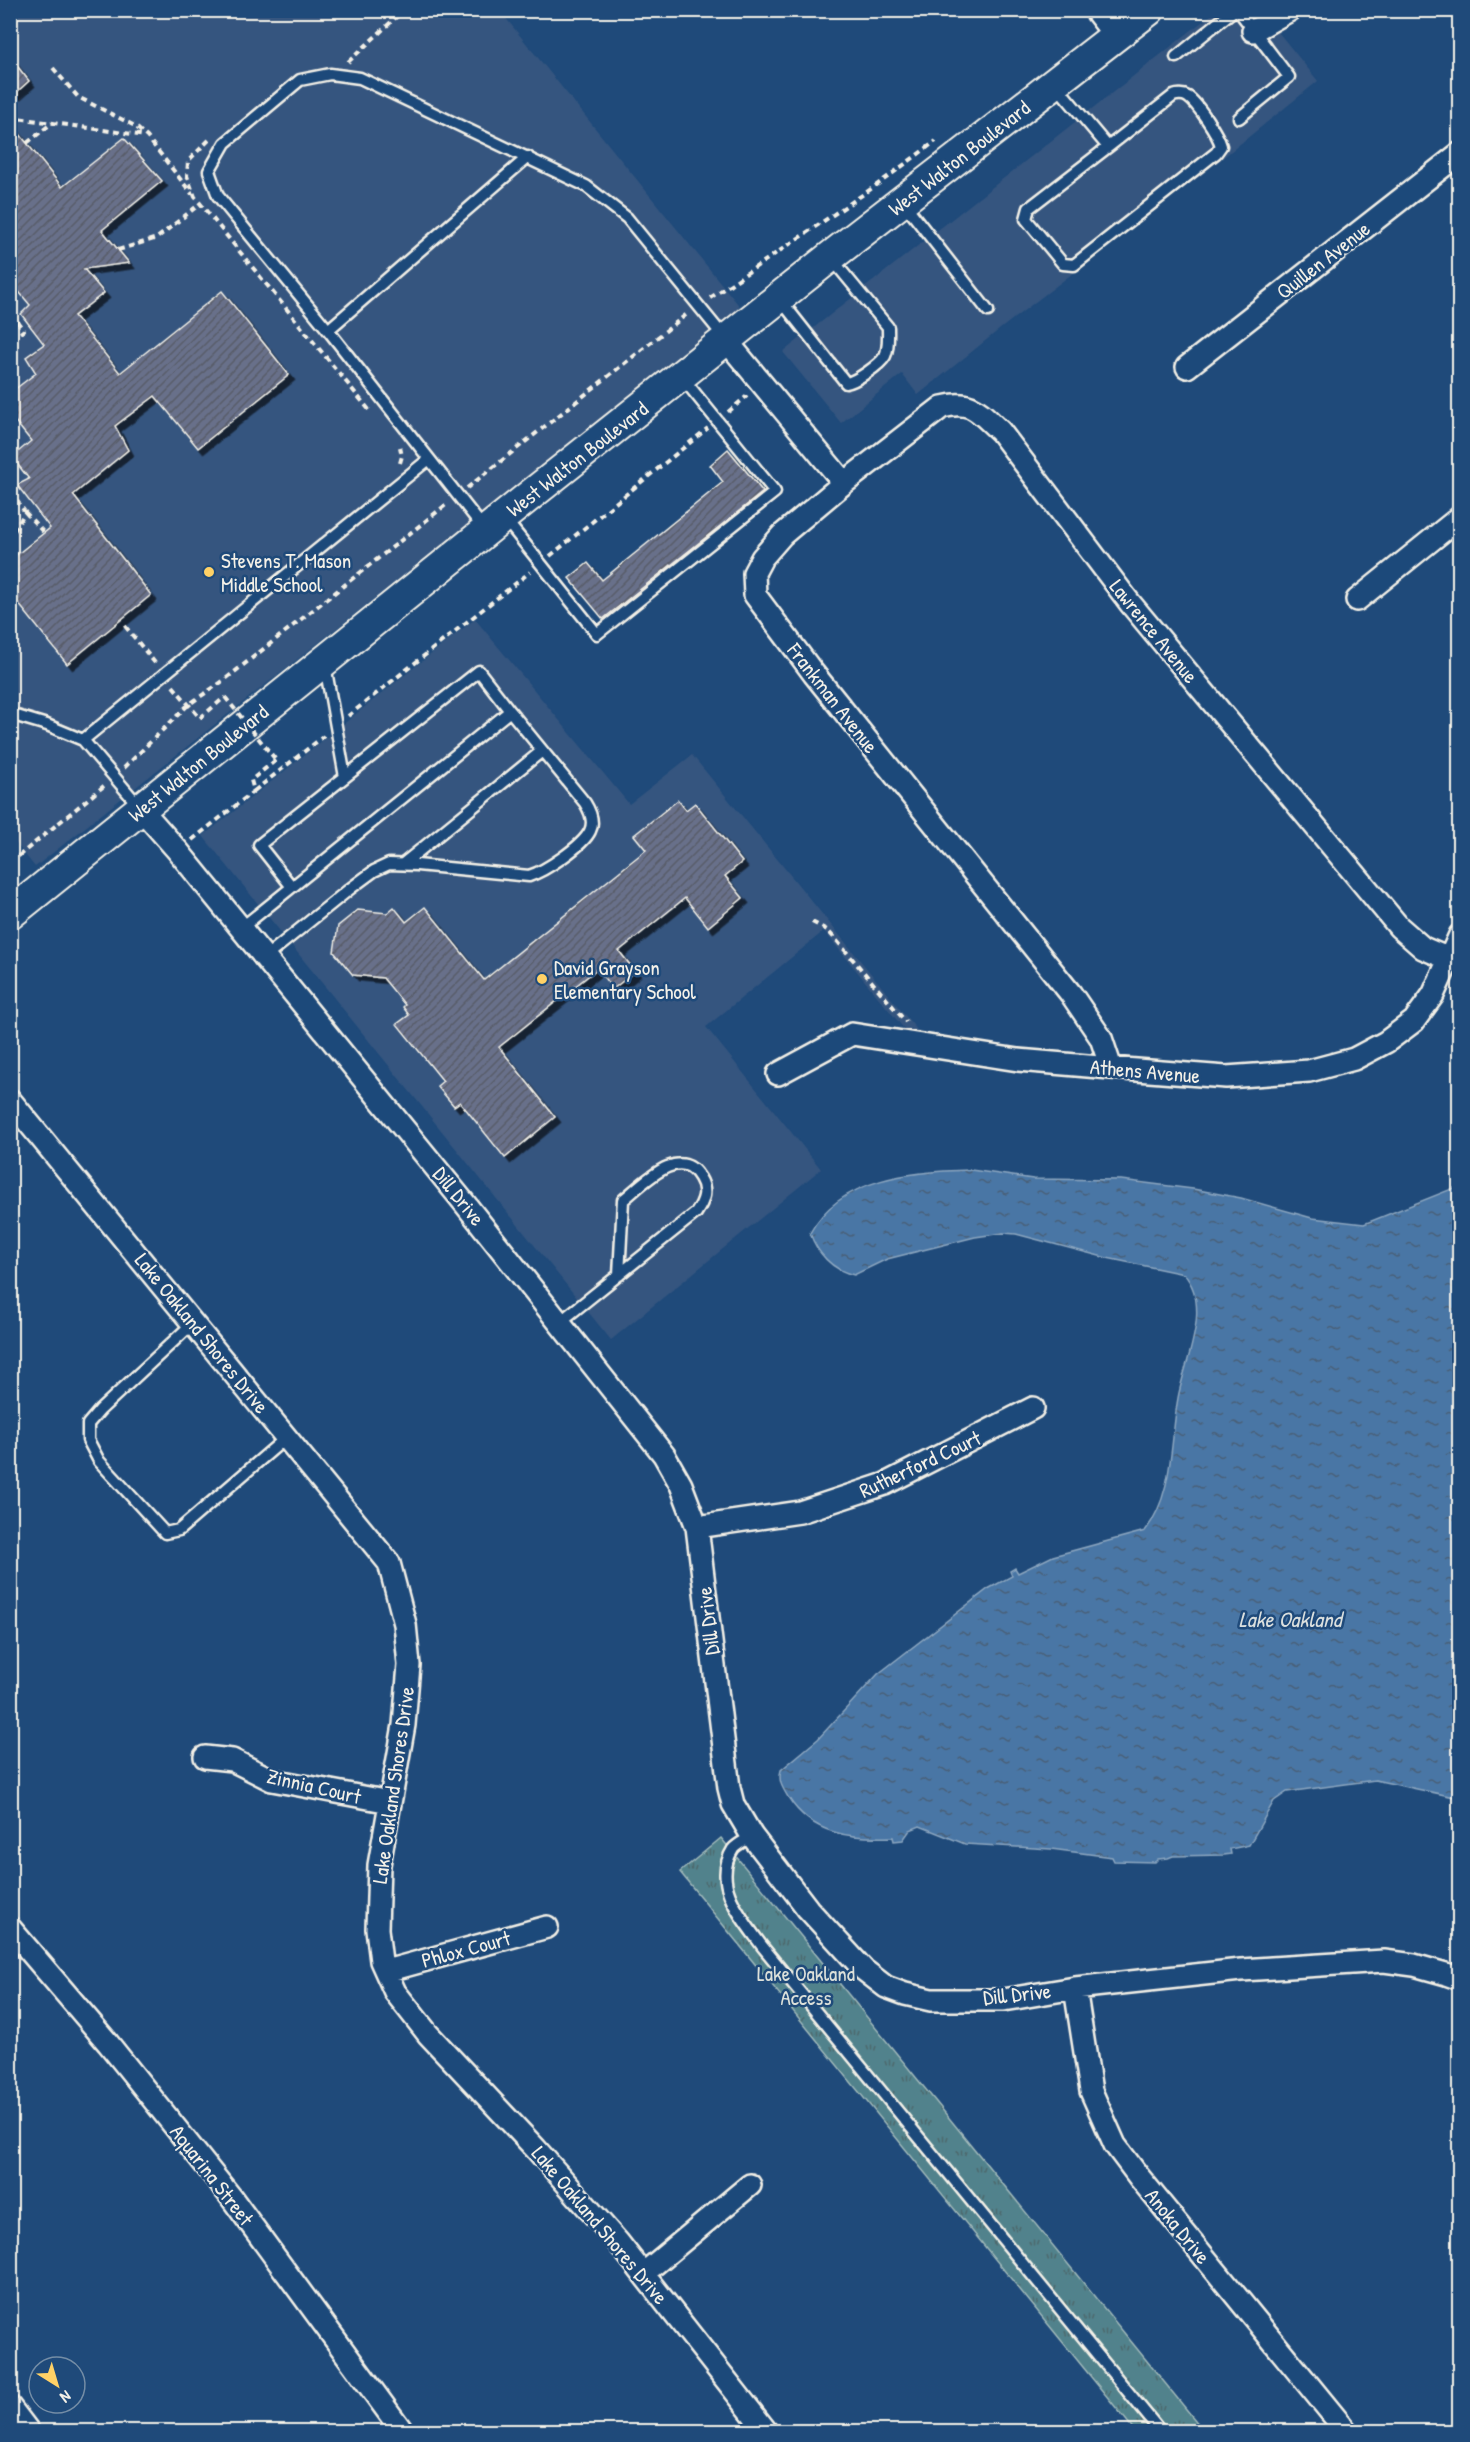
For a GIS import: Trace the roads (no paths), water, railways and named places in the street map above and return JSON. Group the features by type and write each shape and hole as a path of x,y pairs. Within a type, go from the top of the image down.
{"main road":[{"name":"West Walton Boulevard","path":"10,914 726,340 1149,10"}],"street":[{"path":"1095,10 1116,37"},
{"path":"1253,31 1290,10"},
{"name":"Quillen Avenue","path":"1187,367 1460,153"},
{"path":"726,340 844,483"},
{"name":"Lawrence Avenue","path":"844,483 942,407 959,403 976,409 1000,430 1130,603 1399,927 1423,948 1449,959"},
{"name":"Frankman Avenue","path":"844,483 783,535 762,558 754,573 755,595 814,674 1071,994 1101,1038 1111,1068"},
{"path":"1357,600 1460,517"},
{"name":"Dill Drive","path":"141,809 178,851 560,1322 664,1455 681,1485 697,1527 729,1788 733,1804 752,1836 808,1909 864,1970 886,1987 931,2000 1003,2000 1075,1988 1241,1970 1384,1961 1414,1965 1460,1979"},
{"name":"Athens Avenue","path":"778,1074 852,1034 1018,1060 1111,1068 1226,1077 1309,1071 1354,1059 1386,1042 1414,1021 1433,995 1460,935"},
{"name":"Lake Oakland Shores Drive","path":"10,1100 389,1563 405,1624 409,1665 404,1725 380,1864 377,1929 381,1961 396,1992 428,2034 536,2149 643,2274 767,2432"},
{"name":"Rutherford Court","path":"697,1527 800,1512 875,1488 1034,1408"},
{"name":"Zinnia Court","path":"205,1757 232,1760 272,1780 390,1802"},
{"name":"Phlox Court","path":"386,1971 547,1927"},
{"name":"Aquarina Street","path":"10,1928 108,2043 231,2197 403,2432"},
{"name":"Anoka Drive","path":"1075,1988 1091,2091 1115,2145 1347,2432"},
{"path":"643,2274 750,2185"},
{"path":"10,2407 29,2432"}],"lane":[{"path":"1176,57 1236,10 1289,77 1239,118"},
{"path":"681,376 775,492 597,634 541,563 458,496 328,330 218,196 209,171 225,143 300,80 330,74 360,78 586,186 627,218 726,340"},
{"path":"1055,84 1108,147"},
{"path":"1180,94 1189,97 1219,137 1221,146 1216,153 1074,265 1063,264 1026,219 1026,213 1029,208 1108,147 1173,96 1180,94"},
{"path":"328,330 528,158"},
{"path":"903,201 988,311"},
{"path":"779,298 846,383 854,382 884,357 888,327 831,257"},
{"path":"83,740 429,459"},
{"path":"324,661 345,777"},
{"path":"264,958 374,871 389,864 529,876 539,873 585,839 592,829 591,814 585,803 478,671 259,845 292,888"},
{"path":"240,929 510,711"},
{"path":"10,714 47,725 83,740 141,809"},
{"path":"403,864 542,751"},
{"path":"560,1322 619,1275 696,1213 704,1201 705,1185 688,1164 676,1163 664,1168 623,1200 619,1275"},
{"path":"193,1323 88,1424 88,1440 99,1461 165,1533 179,1530 287,1437"},
{"path":"752,1836 734,1848 725,1870 726,1886 742,1918 762,1946 1161,2432"}],"water":[{"name":"Lake Oakland","path":"971,1170 1033,1179 1121,1180 1193,1189 1241,1198 1312,1218 1364,1224 1459,1186 1459,1798 1375,1780 1287,1792 1274,1801 1249,1845 1230,1849 1231,1854 1173,1856 1158,1859 1155,1862 1114,1861 1112,1857 1051,1849 965,1844 920,1826 910,1830 903,1840 894,1841 893,1837 848,1835 821,1827 798,1810 782,1787 781,1770 818,1739 878,1674 988,1589 1012,1576 1010,1571 1015,1568 1018,1573 1053,1556 1145,1531 1161,1501 1166,1484 1178,1398 1196,1318 1196,1302 1192,1287 1184,1274 1107,1258 1016,1234 1003,1233 975,1237 887,1259 854,1275 846,1273 826,1260 810,1233 823,1214 840,1200 859,1189 880,1181 926,1172"}],"place":[{"name":"Stevens T. Mason Middle School","path":"209,572"},
{"name":"David Grayson Elementary School","path":"542,979"}],"park label":[{"name":"Lake Oakland Access","path":"806,1985"}]}
